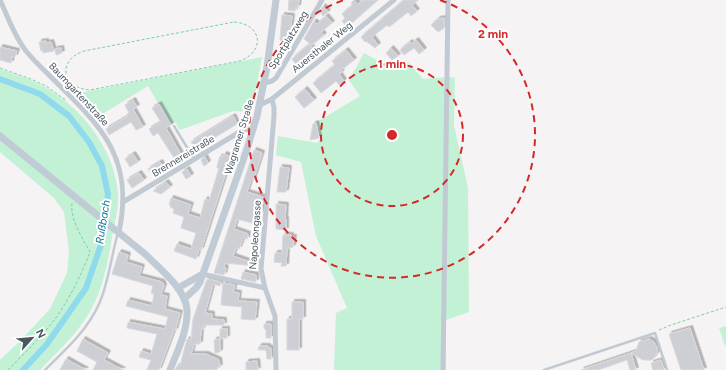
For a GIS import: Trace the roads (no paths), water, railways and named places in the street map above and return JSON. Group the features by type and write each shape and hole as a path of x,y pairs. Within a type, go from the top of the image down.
{"main road":[{"name":"Wagramer Straße","path":"184,299 198,285 253,129 265,83 276,0"},
{"path":"0,136 119,232 157,265 178,288 184,299 187,311 185,328 170,370"},
{"path":"178,288 184,283 202,275"}],"street":[{"name":"Baumgartenstraße","path":"0,0 16,35 27,53 98,126 114,154 121,174 123,202 119,232"},
{"name":"Sportplatzweg","path":"265,83 276,78 322,0"},
{"name":"Auersthaler Weg","path":"260,105 272,99 394,0"},
{"path":"443,370 448,0"},
{"name":"Napoleongasse","path":"272,99 274,116 261,269 264,288 275,316 276,370"},
{"name":"Brennereistraße","path":"123,202 243,130 253,129"},
{"path":"202,275 264,288"}],"lane":[{"path":"174,126 194,160"},
{"path":"45,370 79,336 99,304 105,288 119,232"},
{"path":"544,370 655,333 667,370"}],"waterway":[{"name":"Rußbach","path":"0,79 40,94 69,116 89,142 102,166 108,194 103,239 86,288 47,344 23,370"}]}
